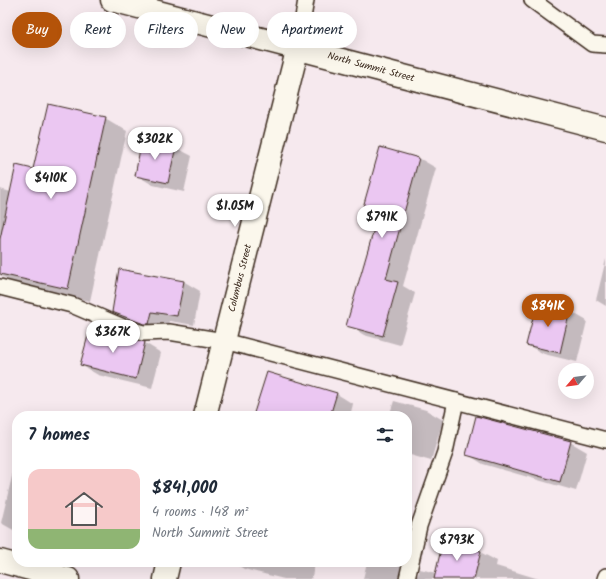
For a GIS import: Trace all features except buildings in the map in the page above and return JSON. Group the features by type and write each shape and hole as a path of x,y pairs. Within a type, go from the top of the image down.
{"main road":[{"name":"North Summit Street","path":"112,0 267,39"},
{"name":"Columbus Street","path":"206,411 298,48"},
{"name":"North Summit Street","path":"302,48 606,129"},
{"path":"0,561 12,564"},
{"path":"23,567 68,579"},
{"path":"165,579 168,567"}],"lane":[{"path":"304,12 306,0"},
{"path":"532,0 592,44 606,45"},
{"path":"0,287 72,305 123,326 143,332 169,332 224,341 606,440"},
{"path":"412,557 419,526 445,452 456,401"},
{"path":"407,579 410,567"}]}
